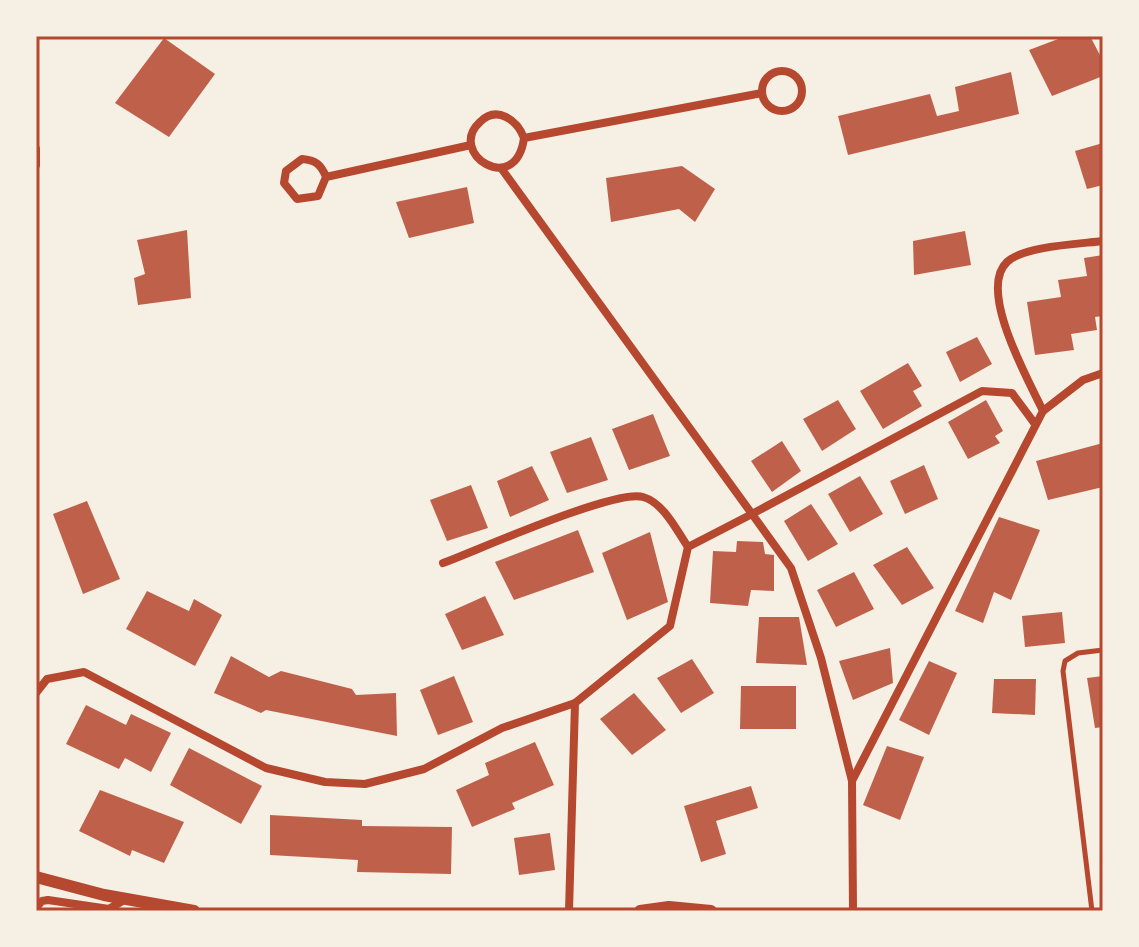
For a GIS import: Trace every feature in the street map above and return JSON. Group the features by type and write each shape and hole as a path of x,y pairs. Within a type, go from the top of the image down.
{"street":[{"path":"779,71 797,78 802,88 794,107 784,110 774,109 762,93 763,83 779,71"},
{"path":"524,138 762,93"},
{"path":"494,115 508,116 519,125 524,138 523,152 514,163 501,168 487,167 476,158 471,145 473,131 481,120 494,115"},
{"path":"326,177 471,145"},
{"path":"36,149 36,165"},
{"path":"302,159 322,166 326,177 318,196 308,200 297,199 284,183 286,171 302,159"},
{"path":"501,168 791,568 821,658 852,781 853,911"},
{"path":"1043,411 1004,324 996,284 1006,263 1023,253 1103,241"},
{"path":"852,781 1035,424 1043,411 1083,380 1103,373"},
{"path":"688,547 982,391 1012,393 1035,424"},
{"path":"36,693 47,679 84,672 266,768 325,782 365,784 424,769 502,728 575,703 670,626 688,547 660,507 643,497 628,497 600,504 443,563"},
{"path":"569,911 575,703"},
{"path":"36,877 124,900 194,911"},
{"path":"36,908 42,901 48,900 109,909 124,900"},
{"path":"640,911 669,907 711,911"}],"lane":[{"path":"1092,911 1063,671 1065,661 1078,653 1103,650"}],"building":[{"path":"1066,36 1090,36 1103,61 1103,76 1052,96 1029,50"},
{"path":"164,38 215,74 169,137 115,103"},
{"path":"1011,72 1019,114 848,155 838,116 930,94 937,116 959,111 955,87"},
{"path":"1103,143 1103,185 1087,189 1075,151"},
{"path":"682,166 715,189 695,222 679,209 611,222 606,178"},
{"path":"467,187 474,223 409,238 396,202"},
{"path":"187,230 191,298 138,305 134,278 145,274 137,240"},
{"path":"965,231 971,265 914,275 913,241"},
{"path":"1103,255 1103,316 1095,317 1097,330 1071,334 1074,350 1035,355 1027,302 1061,297 1058,280 1087,276 1084,258"},
{"path":"977,337 992,364 960,382 946,352"},
{"path":"908,363 922,386 913,391 922,406 883,429 860,391"},
{"path":"838,400 856,429 822,451 803,419"},
{"path":"986,400 1003,431 995,436 1000,443 968,459 948,422"},
{"path":"653,414 670,456 629,470 612,429"},
{"path":"591,437 608,480 567,493 550,452"},
{"path":"782,441 801,471 772,492 751,461"},
{"path":"1103,443 1103,487 1048,500 1036,461"},
{"path":"924,465 938,499 905,514 890,481"},
{"path":"532,466 549,500 510,517 497,481"},
{"path":"860,476 883,514 850,532 828,494"},
{"path":"471,485 488,528 447,541 430,500"},
{"path":"87,501 120,579 83,594 53,514"},
{"path":"811,504 838,544 808,561 784,521"},
{"path":"999,517 1040,530 1011,600 994,592 983,623 955,611"},
{"path":"578,530 594,572 514,600 495,562"},
{"path":"650,532 668,602 627,620 602,553"},
{"path":"737,541 763,542 765,554 774,555 774,591 751,590 748,606 710,603 713,551 736,552"},
{"path":"907,547 934,588 902,605 873,565"},
{"path":"854,572 874,609 836,627 817,590"},
{"path":"147,591 189,611 194,599 222,615 195,666 126,629"},
{"path":"485,596 504,635 462,650 445,614"},
{"path":"1062,612 1065,643 1025,647 1022,616"},
{"path":"759,617 799,617 807,665 756,663"},
{"path":"890,648 893,683 853,700 839,661"},
{"path":"231,656 269,677 281,671 352,689 356,695 396,693 397,736 266,710 261,713 214,693"},
{"path":"692,659 714,693 681,713 657,678"},
{"path":"929,661 957,673 929,735 899,720"},
{"path":"454,676 473,722 438,735 420,690"},
{"path":"1103,676 1103,727 1095,728 1087,678"},
{"path":"994,679 1036,679 1035,715 992,713"},
{"path":"741,686 796,686 796,729 740,729"},
{"path":"634,693 666,730 632,755 600,719"},
{"path":"86,705 126,725 131,714 171,733 151,772 125,758 119,769 66,744"},
{"path":"535,742 554,785 512,803 515,809 472,827 456,790 489,775 485,763"},
{"path":"887,746 924,757 900,820 863,805"},
{"path":"189,748 262,786 241,824 170,785"},
{"path":"751,786 758,808 716,821 726,854 701,862 684,806"},
{"path":"100,790 184,822 164,863 132,850 130,856 79,831"},
{"path":"270,815 362,820 362,826 452,827 451,874 357,872 358,860 270,855"},
{"path":"550,833 555,870 519,875 514,838"}]}
